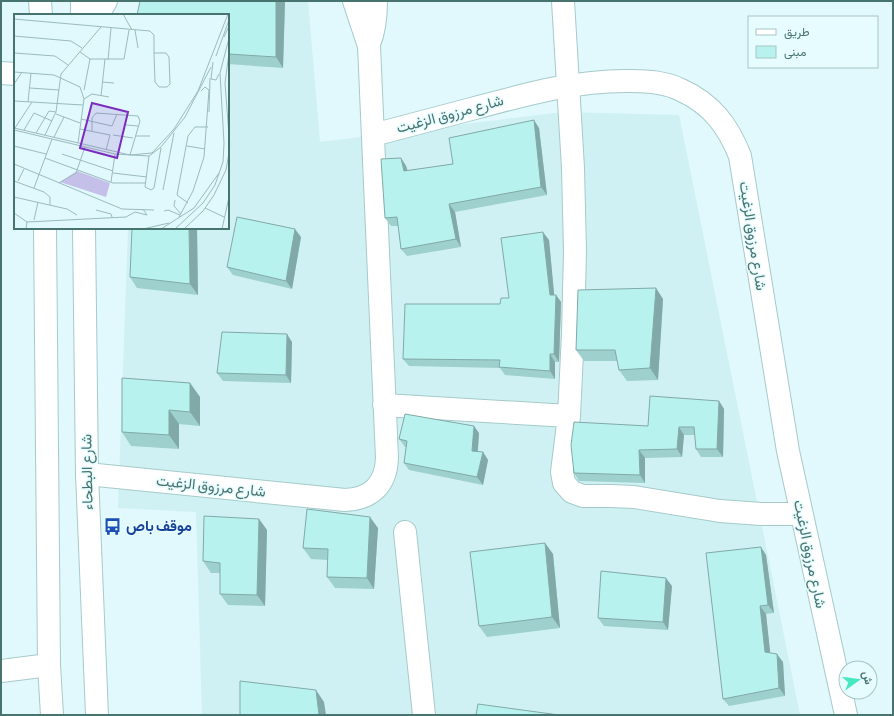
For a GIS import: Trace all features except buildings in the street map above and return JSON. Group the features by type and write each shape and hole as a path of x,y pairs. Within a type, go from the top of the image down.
{"street":[{"path":"40,1 41,14"},
{"path":"82,1 82,14"},
{"path":"99,14 106,1"},
{"path":"354,1 369,46"},
{"path":"369,46 374,34 376,1"},
{"path":"563,1 573,168 575,251 569,416 562,478 567,488 577,495 582,496 634,497 720,511 754,514 801,514"},
{"name":"شارع مرزوق الزغيت","path":"87,474 355,500 373,492 379,485 387,468 387,458 369,46"},
{"path":"1,73 14,74"},
{"name":"شارع مرزوق الزغيت","path":"373,135 537,92 594,82 619,81 645,81 680,89 697,98 724,123 740,156 744,174 787,444 801,514 846,715"},
{"path":"46,229 49,665 52,715"},
{"name":"شارع البطحاء","path":"84,229 87,474 97,715"},
{"path":"384,405 569,416"},
{"path":"405,532 424,715"},
{"path":"1,671 49,665"}],"shaded area":[{"path":"151,1 308,1 320,142 562,112 679,115 800,715 202,715 196,512 118,508 128,229 229,229 229,14"}],"place":[{"name":"موقف باص","path":"113,526"}]}
